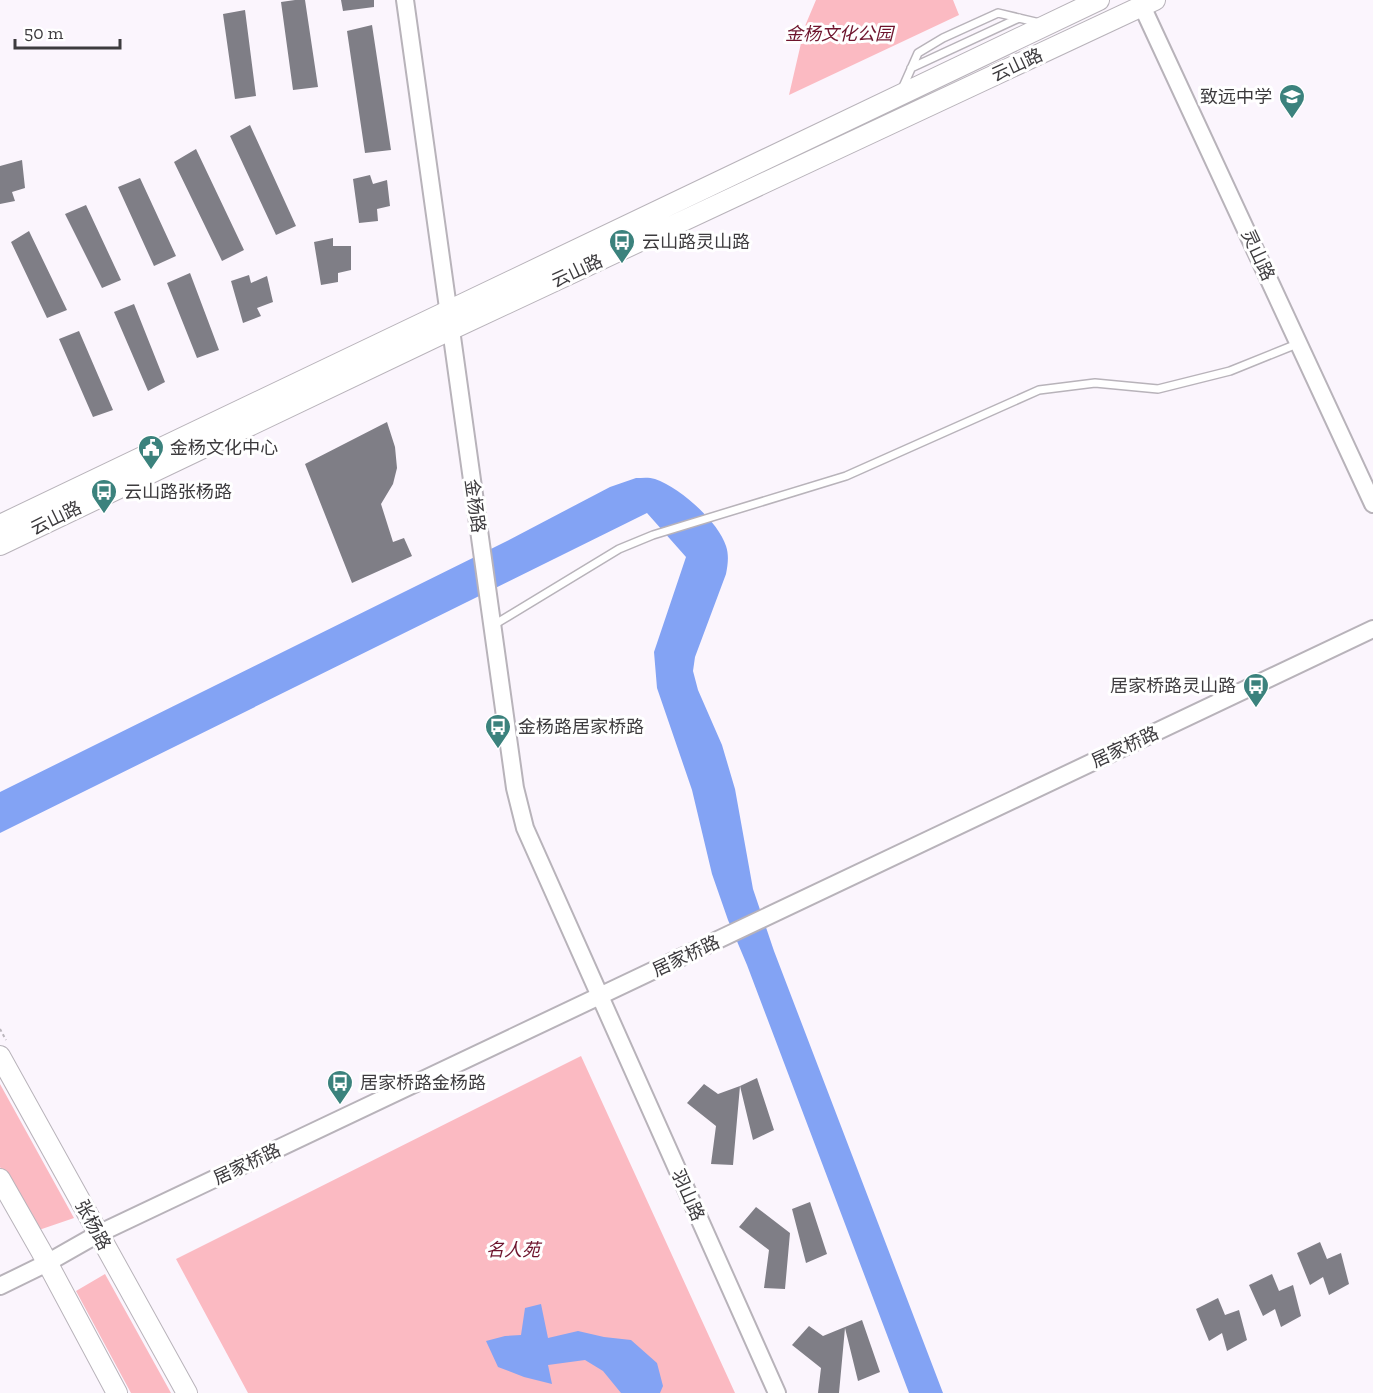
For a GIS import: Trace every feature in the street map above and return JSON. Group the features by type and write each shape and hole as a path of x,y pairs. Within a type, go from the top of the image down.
{"main road":[{"name":"云山路","path":"0,545 449,321 645,216 1099,0"},
{"name":"云山路","path":"0,525 1149,3"},
{"name":"张杨路","path":"0,1056 187,1393"},
{"path":"0,1179 117,1393"}],"street":[{"name":"金杨路","path":"405,0 515,788 525,828 599,997"},
{"name":"灵山路","path":"1149,3 1298,344 1373,504"},
{"name":"居家桥路","path":"0,1286 98,1234 1373,628"},
{"name":"羽山路","path":"599,997 777,1393"}],"lane":[{"path":"898,96 918,53 980,21 998,13 1048,25"},
{"path":"911,68 1019,18"},
{"path":"492,626 619,549 653,535 728,514 846,476 1039,390 1095,383 1158,389 1230,371 1298,344"}],"green space":[{"name":"金杨文化公园","path":"816,0 953,0 959,15 789,95 805,26"},
{"name":"名人苑","path":"581,1056 735,1393 248,1393 176,1259"},
{"path":"0,1084 74,1218 36,1231 0,1167"},
{"path":"105,1274 171,1393 131,1393 76,1291"}],"water":[{"path":"636,478 655,479 686,497 715,526 726,546 728,560 726,574 695,657 693,671 698,690 722,745 735,789 753,889 774,951 943,1393 909,1393 712,874 692,790 657,688 654,652 686,557 647,513 0,833 0,792 505,542 610,487"},
{"path":"541,1304 548,1338 578,1331 631,1340 657,1363 663,1386 660,1393 621,1393 603,1371 585,1360 548,1365 552,1384 498,1367 486,1341 521,1335 525,1308"}],"building":[{"path":"305,0 318,87 293,90 281,2"},
{"path":"341,0 374,0 374,7 343,11"},
{"path":"245,10 256,96 235,99 223,14"},
{"path":"372,25 391,150 365,153 347,31"},
{"path":"250,125 296,226 276,235 230,136"},
{"path":"196,149 244,250 222,261 174,162"},
{"path":"22,160 25,188 12,192 15,201 0,204 0,166"},
{"path":"370,175 373,184 387,180 390,206 377,209 378,221 359,223 353,179"},
{"path":"140,178 176,256 154,266 118,187"},
{"path":"86,205 121,280 102,288 65,214"},
{"path":"29,231 67,310 47,318 11,242"},
{"path":"333,238 333,246 351,246 351,270 338,273 338,282 321,285 314,242"},
{"path":"190,273 219,350 197,358 167,283"},
{"path":"249,275 251,283 267,276 273,302 257,308 261,316 243,323 231,281"},
{"path":"134,304 165,382 148,391 114,312"},
{"path":"79,331 113,410 93,417 59,339"},
{"path":"387,422 395,447 397,468 393,484 381,504 393,542 404,538 412,556 352,583 305,464"},
{"path":"757,1078 774,1130 753,1140 740,1086"},
{"path":"704,1084 718,1094 740,1086 733,1165 711,1164 716,1126 687,1103"},
{"path":"810,1202 827,1254 806,1263 792,1209"},
{"path":"756,1207 790,1233 785,1289 764,1288 769,1250 739,1227"},
{"path":"1320,1242 1327,1259 1341,1253 1349,1284 1329,1295 1323,1277 1310,1285 1297,1253"},
{"path":"1272,1274 1279,1291 1293,1285 1301,1316 1281,1327 1275,1309 1263,1316 1249,1285"},
{"path":"1218,1298 1225,1315 1239,1310 1247,1340 1227,1351 1222,1333 1209,1341 1196,1309"},
{"path":"862,1320 880,1372 858,1381 845,1328 839,1393 818,1393 821,1368 792,1345 809,1326 823,1336"}],"place":[{"name":"致远中学","path":"1292,120"},
{"name":"云山路灵山路","path":"622,265"},
{"name":"金杨文化中心","path":"151,471"},
{"name":"云山路张杨路","path":"104,515"},
{"name":"居家桥路灵山路","path":"1256,709"},
{"name":"金杨路居家桥路","path":"498,750"},
{"name":"居家桥路金杨路","path":"340,1106"}]}
